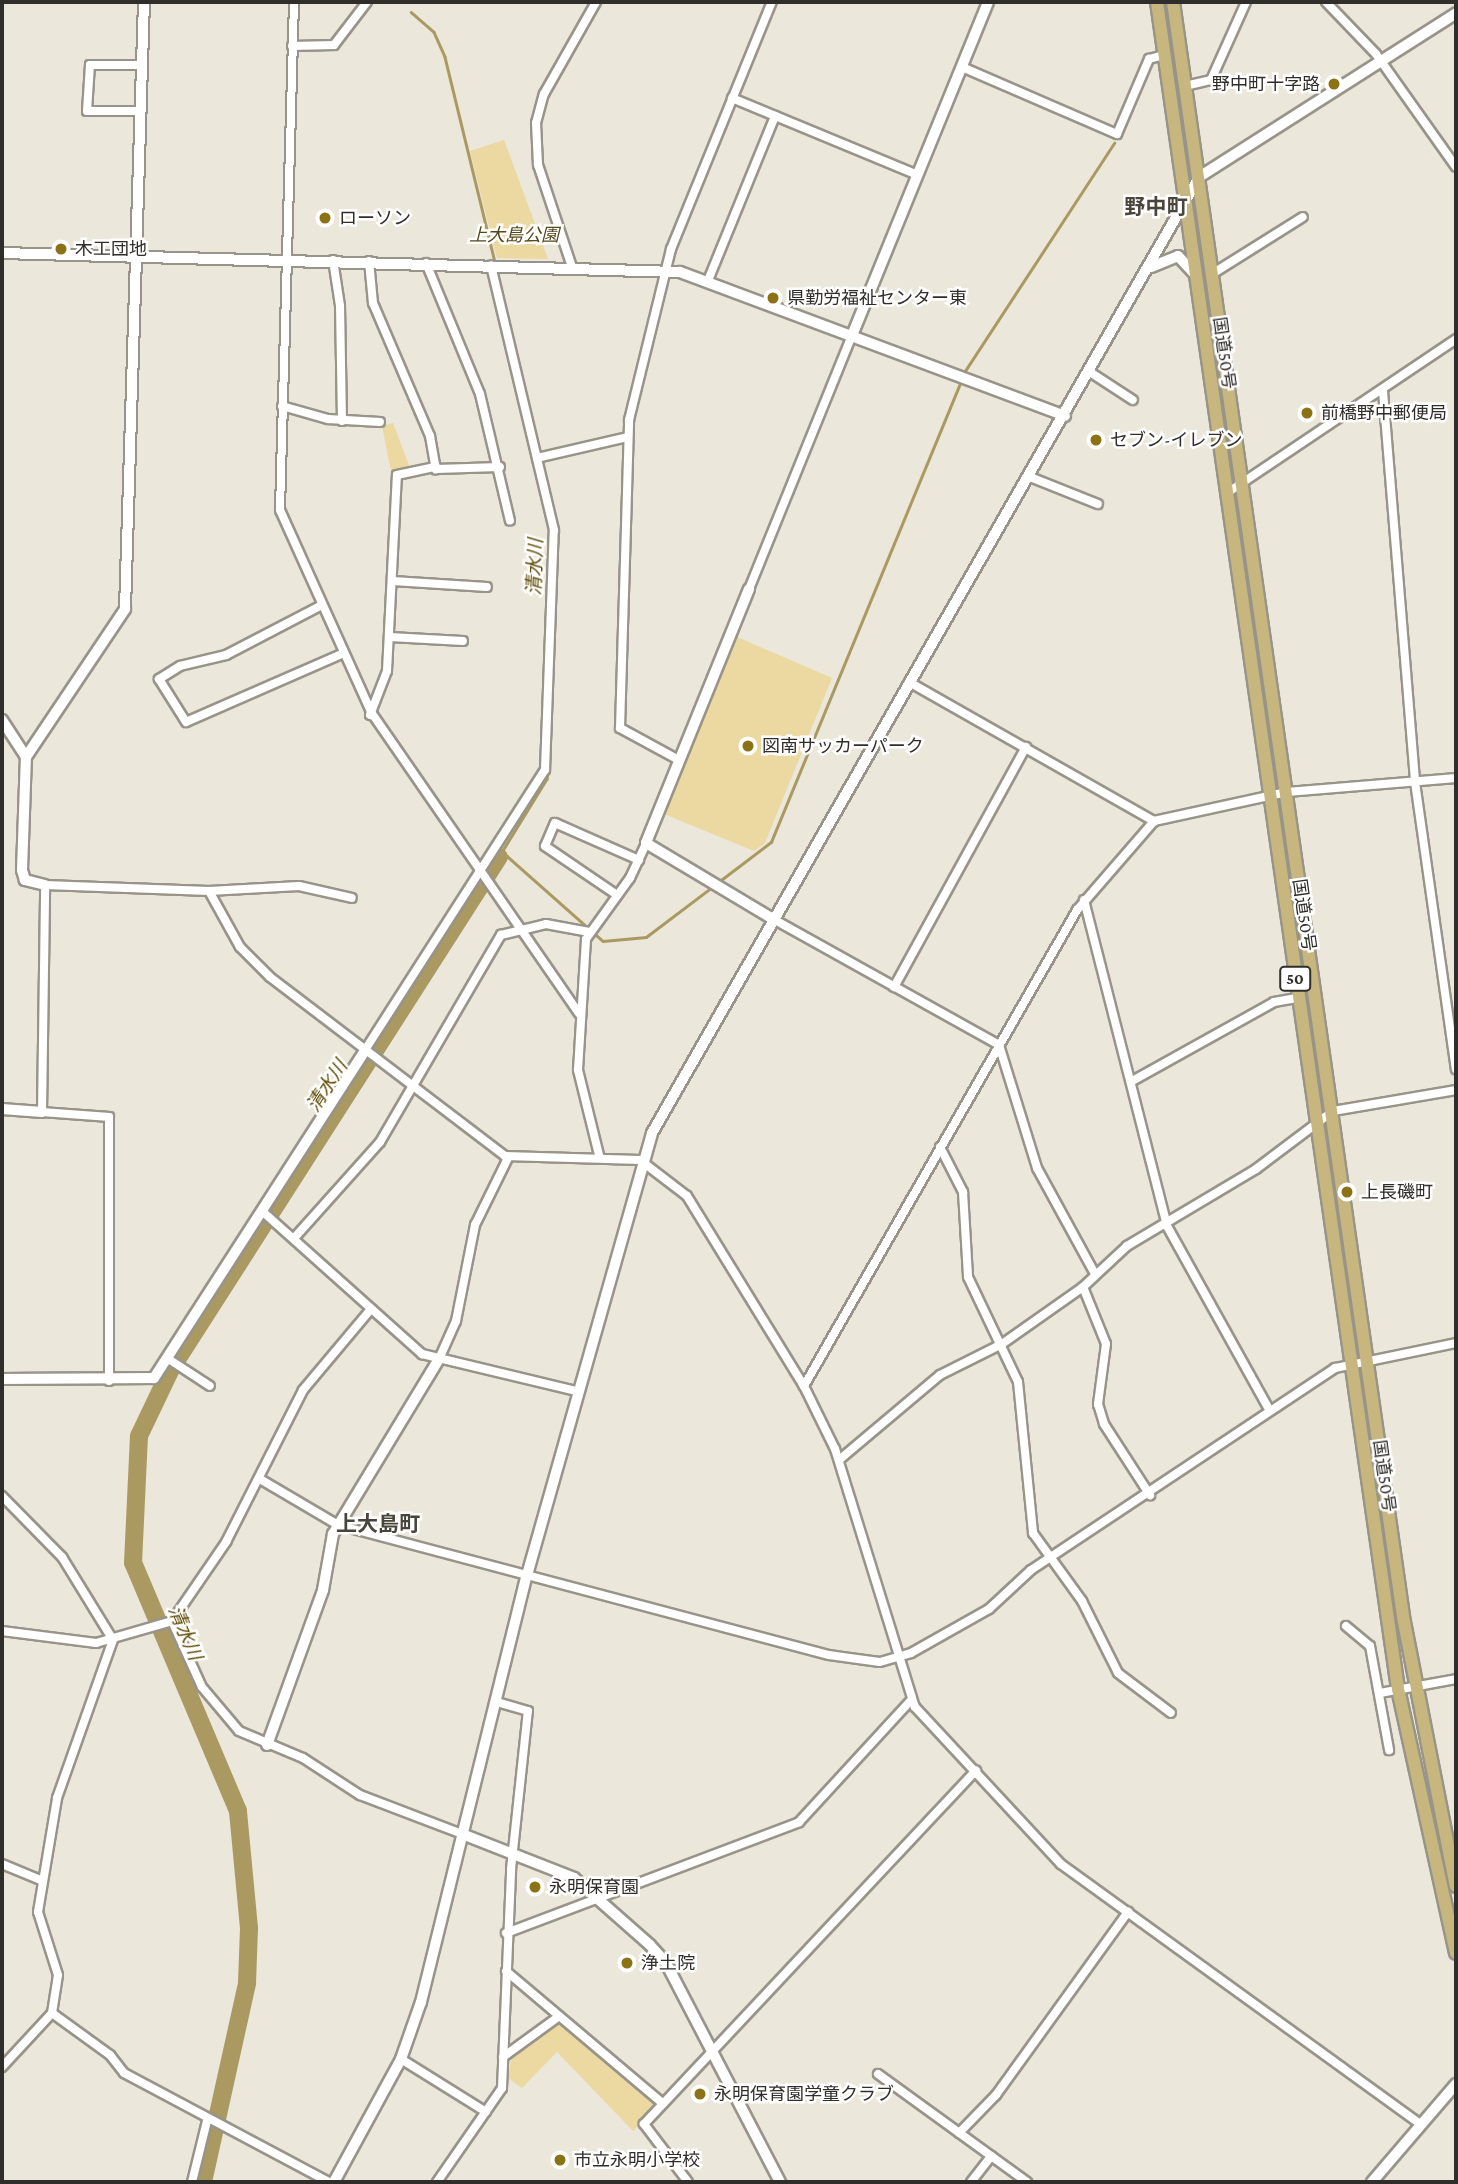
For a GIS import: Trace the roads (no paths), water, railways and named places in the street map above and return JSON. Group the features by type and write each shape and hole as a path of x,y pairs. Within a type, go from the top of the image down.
{"highway":[{"name":"国道50号","path":"1157,2 1297,998 1398,1689 1456,1953"},
{"name":"国道50号","path":"1173,2 1413,1686 1456,1886"}],"street":[{"path":"144,2 125,609 26,757 22,870 25,880 46,885 209,891 299,886 352,898"},
{"path":"294,2 279,506 370,715 518,931 579,1014"},
{"path":"292,46 334,45 367,2"},
{"path":"572,267 538,165 536,123 544,94 596,2"},
{"path":"679,760 620,728 628,437 667,270 732,98 772,2"},
{"path":"599,1155 578,1070 579,1014 589,932 639,860 988,2"},
{"path":"1185,86 1210,80 1246,2"},
{"path":"1326,2 1381,60 1456,167"},
{"path":"52,2013 110,2054 124,2073 207,2121 331,2182 401,2059 464,1834 527,1575 640,1160 773,919 1149,270 1199,177 1456,13"},
{"path":"961,68 1117,134 1147,62 1164,55"},
{"path":"141,111 89,114 88,79 92,63 142,65"},
{"path":"732,98 918,175"},
{"path":"709,278 775,116"},
{"path":"1212,274 1303,217"},
{"path":"2,253 286,258 667,270 709,278 1065,416"},
{"path":"1149,270 1178,256 1195,274"},
{"path":"332,260 340,306 342,421"},
{"path":"369,261 373,303 430,436 436,467"},
{"path":"426,263 480,394 500,467 510,521"},
{"path":"2,1379 152,1380 172,1362 482,878 545,770 554,530 491,265"},
{"path":"1227,493 1243,486 1456,339"},
{"path":"1090,372 1132,400"},
{"path":"1383,391 1415,782 1456,1069"},
{"path":"282,406 342,421 380,422"},
{"path":"537,458 628,437"},
{"path":"370,715 385,685 390,637 397,475 436,467 446,473 500,467"},
{"path":"1030,477 1098,504"},
{"path":"393,581 487,587"},
{"path":"322,604 226,655 180,666 159,679 186,722 344,653"},
{"path":"390,637 463,641"},
{"path":"909,682 1154,821"},
{"path":"2,720 26,757"},
{"path":"894,986 1026,747"},
{"path":"804,1386 1084,900 1154,821 1270,795 1456,778"},
{"path":"617,895 545,846 555,822 639,860"},
{"path":"646,843 773,919 999,1045 1037,1168 1095,1274"},
{"path":"42,1112 46,885"},
{"path":"209,891 232,935 261,970 508,1158 599,1155 640,1160 687,1196 804,1386 839,1460 911,1700 1061,1864 1421,2125"},
{"path":"1084,900 1134,1080 1167,1226 1269,1409"},
{"path":"296,1236 327,1194 371,1154 496,942 518,931 556,924 589,932"},
{"path":"1134,1080 1274,1002 1297,998"},
{"path":"839,1460 940,1375 1002,1344 1083,1287 1127,1246 1167,1226 1332,1111 1456,1090"},
{"path":"2,1109 109,1117 109,1381"},
{"path":"940,1147 963,1192 968,1276 1002,1344 1026,1418 1029,1507 1047,1560 1082,1601 1118,1674 1171,1713"},
{"path":"267,1745 323,1590 338,1525 439,1359 456,1321 475,1225 508,1158"},
{"path":"267,1214 296,1236 422,1354 576,1391"},
{"path":"1083,1287 1106,1344 1098,1404 1104,1424 1150,1495"},
{"path":"2,1631 113,1640 172,1620 260,1479 307,1383 371,1309"},
{"path":"260,1479 338,1525 864,1663 897,1657 989,1609 1047,1560 1150,1495 1269,1409 1350,1362 1456,1343"},
{"path":"172,1362 210,1386"},
{"path":"2,1496 62,1557 113,1640"},
{"path":"172,1620 213,1704 239,1731 303,1758 360,1795 513,1851 574,1878 666,1963 780,2182"},
{"path":"1346,1626 1370,1646 1389,1750"},
{"path":"2,2067 52,2013 58,1975 38,1912 43,1881 57,1798 113,1640"},
{"path":"1380,1693 1456,1679"},
{"path":"506,1933 799,1822 911,1700"},
{"path":"437,2182 502,2088 506,1933 528,1711 497,1702"},
{"path":"688,2182 644,2124 976,1771"},
{"path":"2,1864 43,1881"},
{"path":"959,2133 996,2095 1128,1912"},
{"path":"506,1971 662,2103"},
{"path":"503,2057 558,2017"},
{"path":"401,2059 486,2112"},
{"path":"878,2074 1027,2182"},
{"path":"1372,2182 1456,2084"},
{"path":"192,2182 207,2121"},
{"path":"971,2182 990,2156"}],"waterway":[{"name":"清水川","path":"411,12 434,32 445,57 495,262"},
{"path":"963,374 1114,143"},
{"name":"清水川","path":"496,269 558,532 547,779 499,857"},
{"path":"717,883 771,842 961,380"},
{"path":"499,857 507,856 603,941 646,937 712,887"},
{"name":"清水川","path":"203,2182 247,1983 249,1928 238,1811 133,1563 139,1436 171,1369 499,857"}],"place":[{"name":"野中町十字路","path":"1334,84"},
{"name":"ローソン","path":"325,218"},
{"name":"木工団地","path":"61,249"},
{"name":"県勤労福祉センター東","path":"773,298"},
{"name":"前橋野中郵便局","path":"1307,413"},
{"name":"セブン-イレブン","path":"1096,440"},
{"name":"図南サッカーパーク","path":"748,746"},
{"name":"上長磯町","path":"1347,1192"},
{"name":"永明保育園","path":"535,1887"},
{"name":"浄土院","path":"627,1963"},
{"name":"永明保育園学童クラブ","path":"700,2094"},
{"name":"市立永明小学校","path":"560,2160"}],"district":[{"name":"野中町","path":"1156,207"},
{"name":"上大島町","path":"378,1524"}],"park label":[{"name":"上大島公園","path":"514,235"}]}
